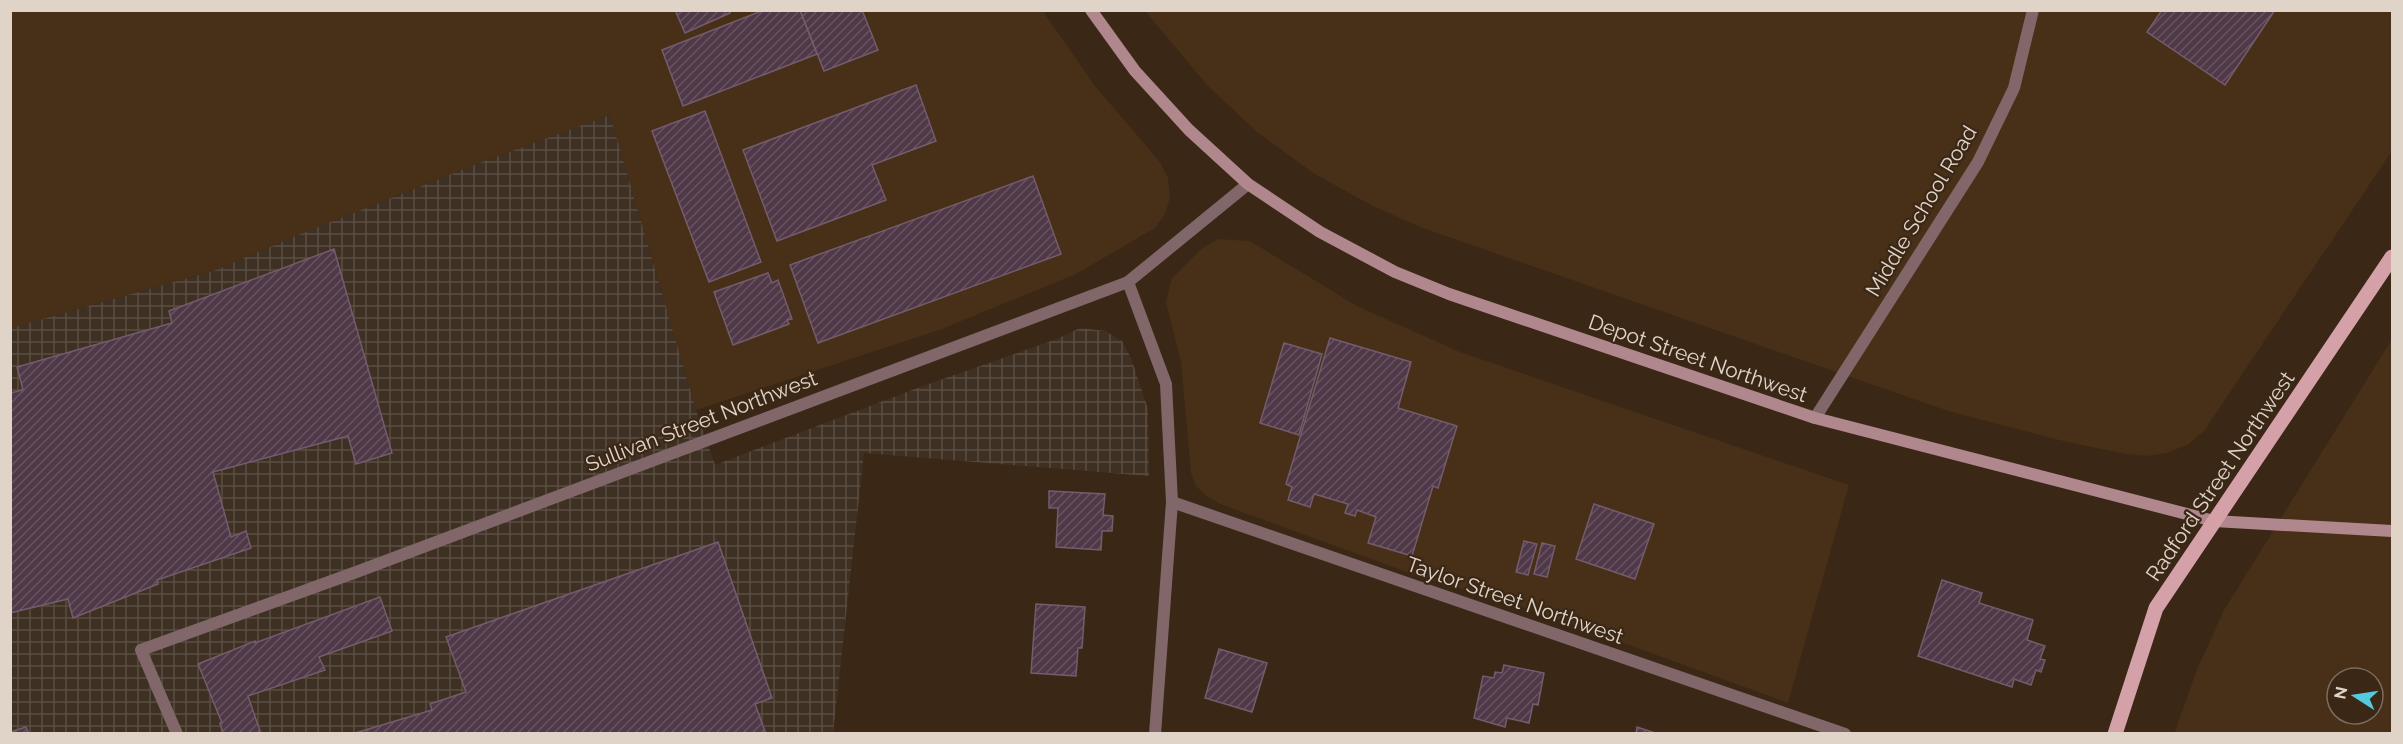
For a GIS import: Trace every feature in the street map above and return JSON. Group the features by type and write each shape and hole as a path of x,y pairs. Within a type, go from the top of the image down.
{"main road":[{"name":"Depot Street Northwest","path":"1091,10 1135,71 1189,130 1248,184 1320,232 1395,272 1449,294 1815,418 2214,521 2392,531"},
{"name":"Radford Street Northwest","path":"2115,734 2156,608 2392,257"}],"street":[{"name":"Middle School Road","path":"1815,418 1978,162 2013,88 2033,10"},
{"name":"Sullivan Street Northwest","path":"177,734 141,650 359,571 1128,282 1248,184"},
{"path":"1128,282 1166,384 1172,502 1155,734"},
{"name":"Taylor Street Northwest","path":"1172,502 1845,734"}],"shaded area":[{"path":"11,11 1043,11 1095,86 1160,162 1168,178 1170,198 1165,214 1155,228 1076,274 942,329 696,410 610,115 482,162 216,270 11,328"},
{"path":"1145,11 2392,11 2392,151 2204,431 2189,444 2167,453 2147,456 2125,454 2063,441 1948,411 1420,227 1371,205 1313,173 1257,132 1207,85"},
{"path":"610,115 696,410 715,465 920,387 1057,339 1080,328 1105,331 1122,341 1131,358 1148,409 1149,476 864,453 833,733 11,734 11,328 216,270 482,162"},
{"path":"1218,239 1250,241 1357,306 1460,352 1849,485 1788,703 1513,604 1415,575 1220,504 1206,496 1196,486 1191,473 1181,362 1166,302 1172,278 1201,249"},
{"path":"2392,339 2392,733 2174,734 2198,667 2224,610"}],"building":[{"path":"675,10 729,10 730,13 685,33"},
{"path":"764,10 800,10 817,54 683,106 662,50"},
{"path":"800,10 862,10 878,50 824,71"},
{"path":"2162,10 2275,10 2225,85 2147,32"},
{"path":"916,85 936,141 872,165 886,200 777,241 743,150"},
{"path":"705,111 761,262 709,282 652,131"},
{"path":"1033,176 1061,254 818,343 790,265"},
{"path":"334,249 392,453 356,464 348,436 213,472 231,537 246,531 251,548 157,580 158,584 73,618 68,599 10,613 10,393 23,390 17,367 172,323 169,311"},
{"path":"768,273 772,283 778,280 792,319 787,320 789,324 733,345 714,292"},
{"path":"1330,338 1411,362 1398,408 1457,426 1438,488 1433,486 1412,556 1368,543 1376,517 1357,510 1355,516 1345,513 1348,504 1314,494 1310,507 1288,500 1292,487 1286,484"},
{"path":"1284,343 1322,354 1299,435 1260,423"},
{"path":"1049,491 1105,494 1103,515 1113,516 1112,531 1102,531 1101,550 1056,547 1058,508 1049,508"},
{"path":"1594,504 1654,524 1635,579 1576,559"},
{"path":"1524,541 1537,544 1528,575 1516,572"},
{"path":"718,542 772,698 755,704 766,734 352,734 432,710 430,704 466,692 446,637"},
{"path":"1542,543 1555,546 1547,577 1534,574"},
{"path":"1942,580 1982,593 1979,603 2033,620 2027,640 2045,646 2040,659 2045,660 2041,672 2036,670 2031,685 2014,679 2012,687 1918,656"},
{"path":"380,597 392,631 319,657 325,670 248,696 261,734 223,734 220,723 222,723 198,664 255,641 255,643"},
{"path":"1036,604 1085,607 1082,648 1078,648 1076,676 1031,673"},
{"path":"1219,649 1267,663 1252,712 1205,698"},
{"path":"1504,665 1544,673 1538,705 1533,704 1529,723 1507,718 1505,727 1474,718 1483,676 1494,678 1495,672 1502,673"},
{"path":"26,727 29,734 10,734 10,732"},
{"path":"1637,727 1658,734 1636,734"}]}
